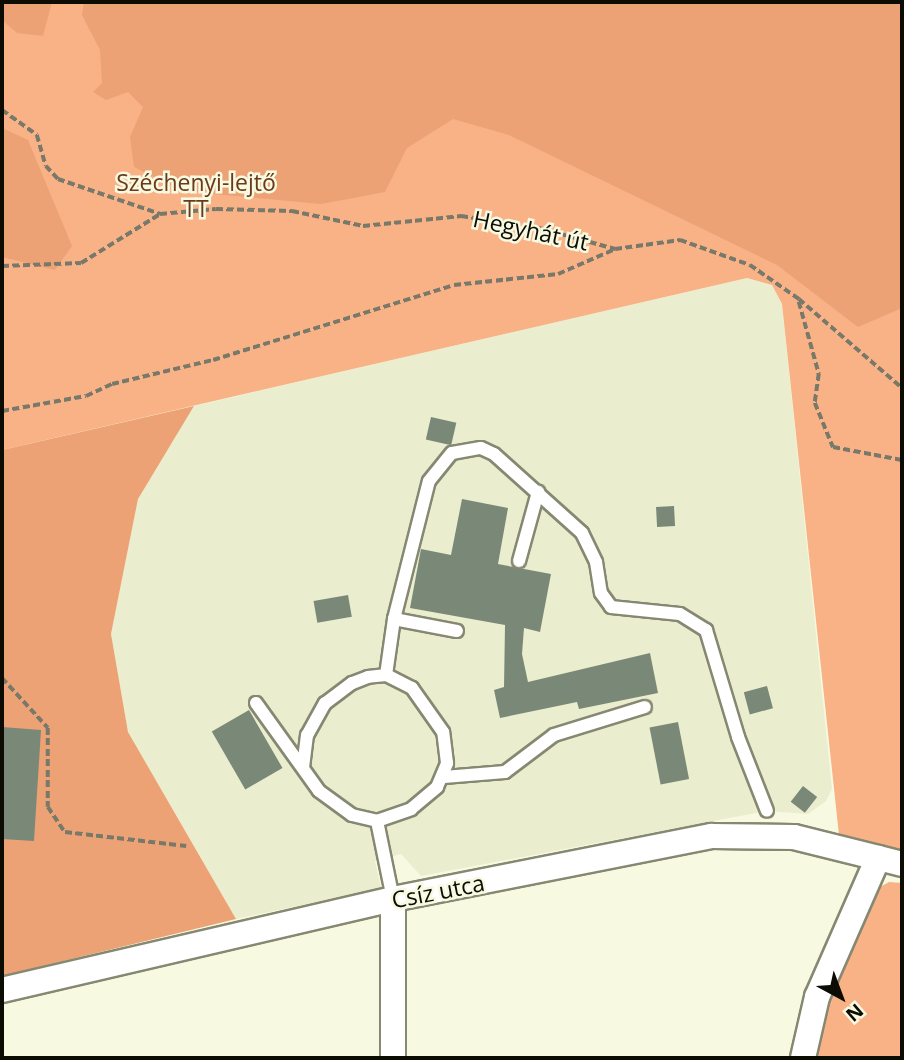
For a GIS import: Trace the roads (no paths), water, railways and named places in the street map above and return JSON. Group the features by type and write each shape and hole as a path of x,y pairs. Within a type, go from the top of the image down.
{"street":[{"name":"Csíz utca","path":"2,990 393,899 733,834 794,837 878,858"},
{"path":"803,1058 817,998 878,858 902,864"},
{"path":"393,899 393,1058"}],"lane":[{"path":"386,675 394,619 429,481 442,461 460,449 481,448 494,454 582,533 596,562 601,593 611,607 680,614 706,630 738,737 767,811"},
{"path":"519,561 538,492"},
{"path":"394,619 457,631"},
{"path":"256,703 303,766 332,802 352,815 377,821 423,801 444,777 446,747 438,720 412,688 386,675 352,683 325,703 307,735 303,766"},
{"path":"444,777 505,772 554,735 645,707"},
{"path":"377,821 393,899"}],"park label":[{"name":"Széchenyi-lejtő TT","path":"196,195"}]}
